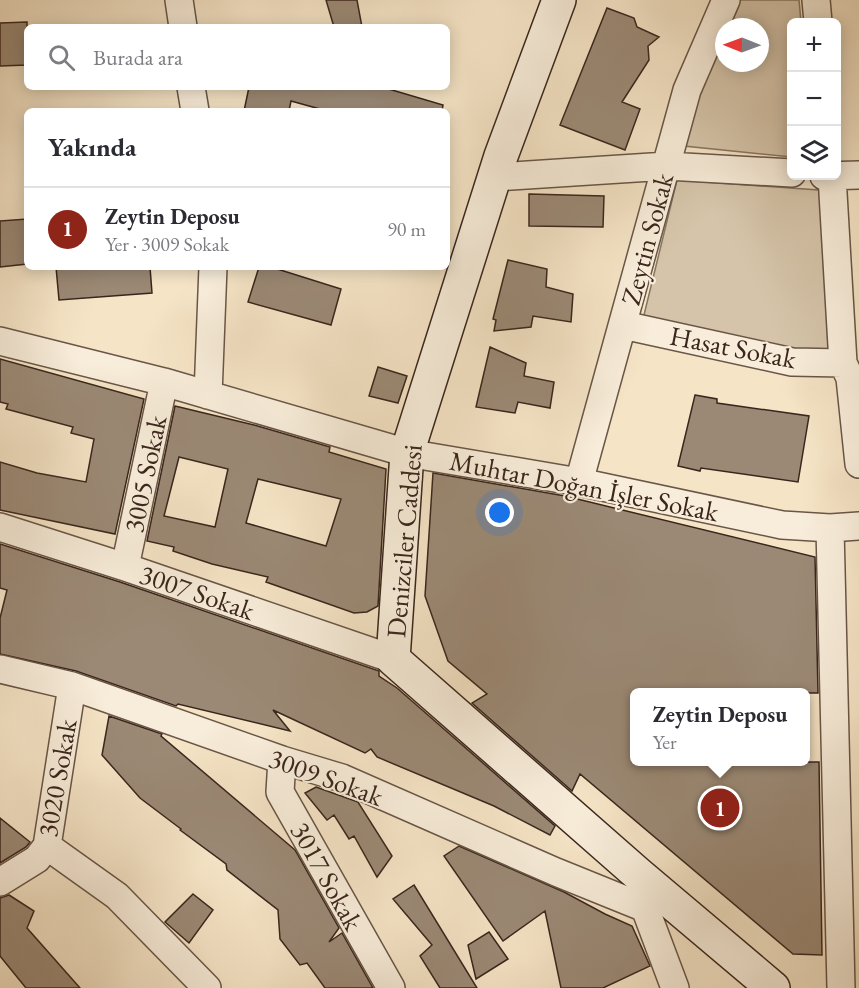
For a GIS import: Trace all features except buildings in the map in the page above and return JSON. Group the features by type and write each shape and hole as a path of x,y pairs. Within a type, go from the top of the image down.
{"main road":[{"name":"Denizciler Caddesi","path":"558,0 495,177 407,453 393,659 638,874"},
{"path":"638,874 772,988"}],"street":[{"path":"179,0 183,24"},
{"name":"Zeytin Sokak","path":"579,482 687,90 726,0"},
{"path":"816,0 818,18"},
{"path":"192,90 194,108"},
{"path":"495,177 667,166 787,173"},
{"path":"841,176 859,175"},
{"path":"832,180 843,363 850,378 859,464"},
{"path":"208,395 213,270"},
{"name":"Hasat Sokak","path":"623,325 792,362 843,363"},
{"name":"Muhtar Doğan İşler Sokak","path":"0,341 164,382 407,453 579,482 782,525 830,528 859,526"},
{"name":"3005 Sokak","path":"125,567 164,382"},
{"name":"3007 Sokak","path":"0,527 125,567 393,659"},
{"path":"830,528 841,988"},
{"name":"3009 Sokak","path":"0,669 72,686 282,760 342,778 556,872 645,908"},
{"name":"3020 Sokak","path":"0,882 37,859 47,846 72,686"},
{"name":"3017 Sokak","path":"282,760 280,792 391,988"},
{"path":"47,846 117,896 207,988"},
{"path":"638,874 645,908 675,988"}],"shaded area":[{"path":"739,0 799,0 801,18 787,18 787,157 684,146 698,95 715,56 715,72 769,72 769,18 731,18"},
{"path":"677,180 819,190 831,354 778,353 643,319"}],"place":[{"name":"Zeytin Deposu","path":"720,808"}]}
